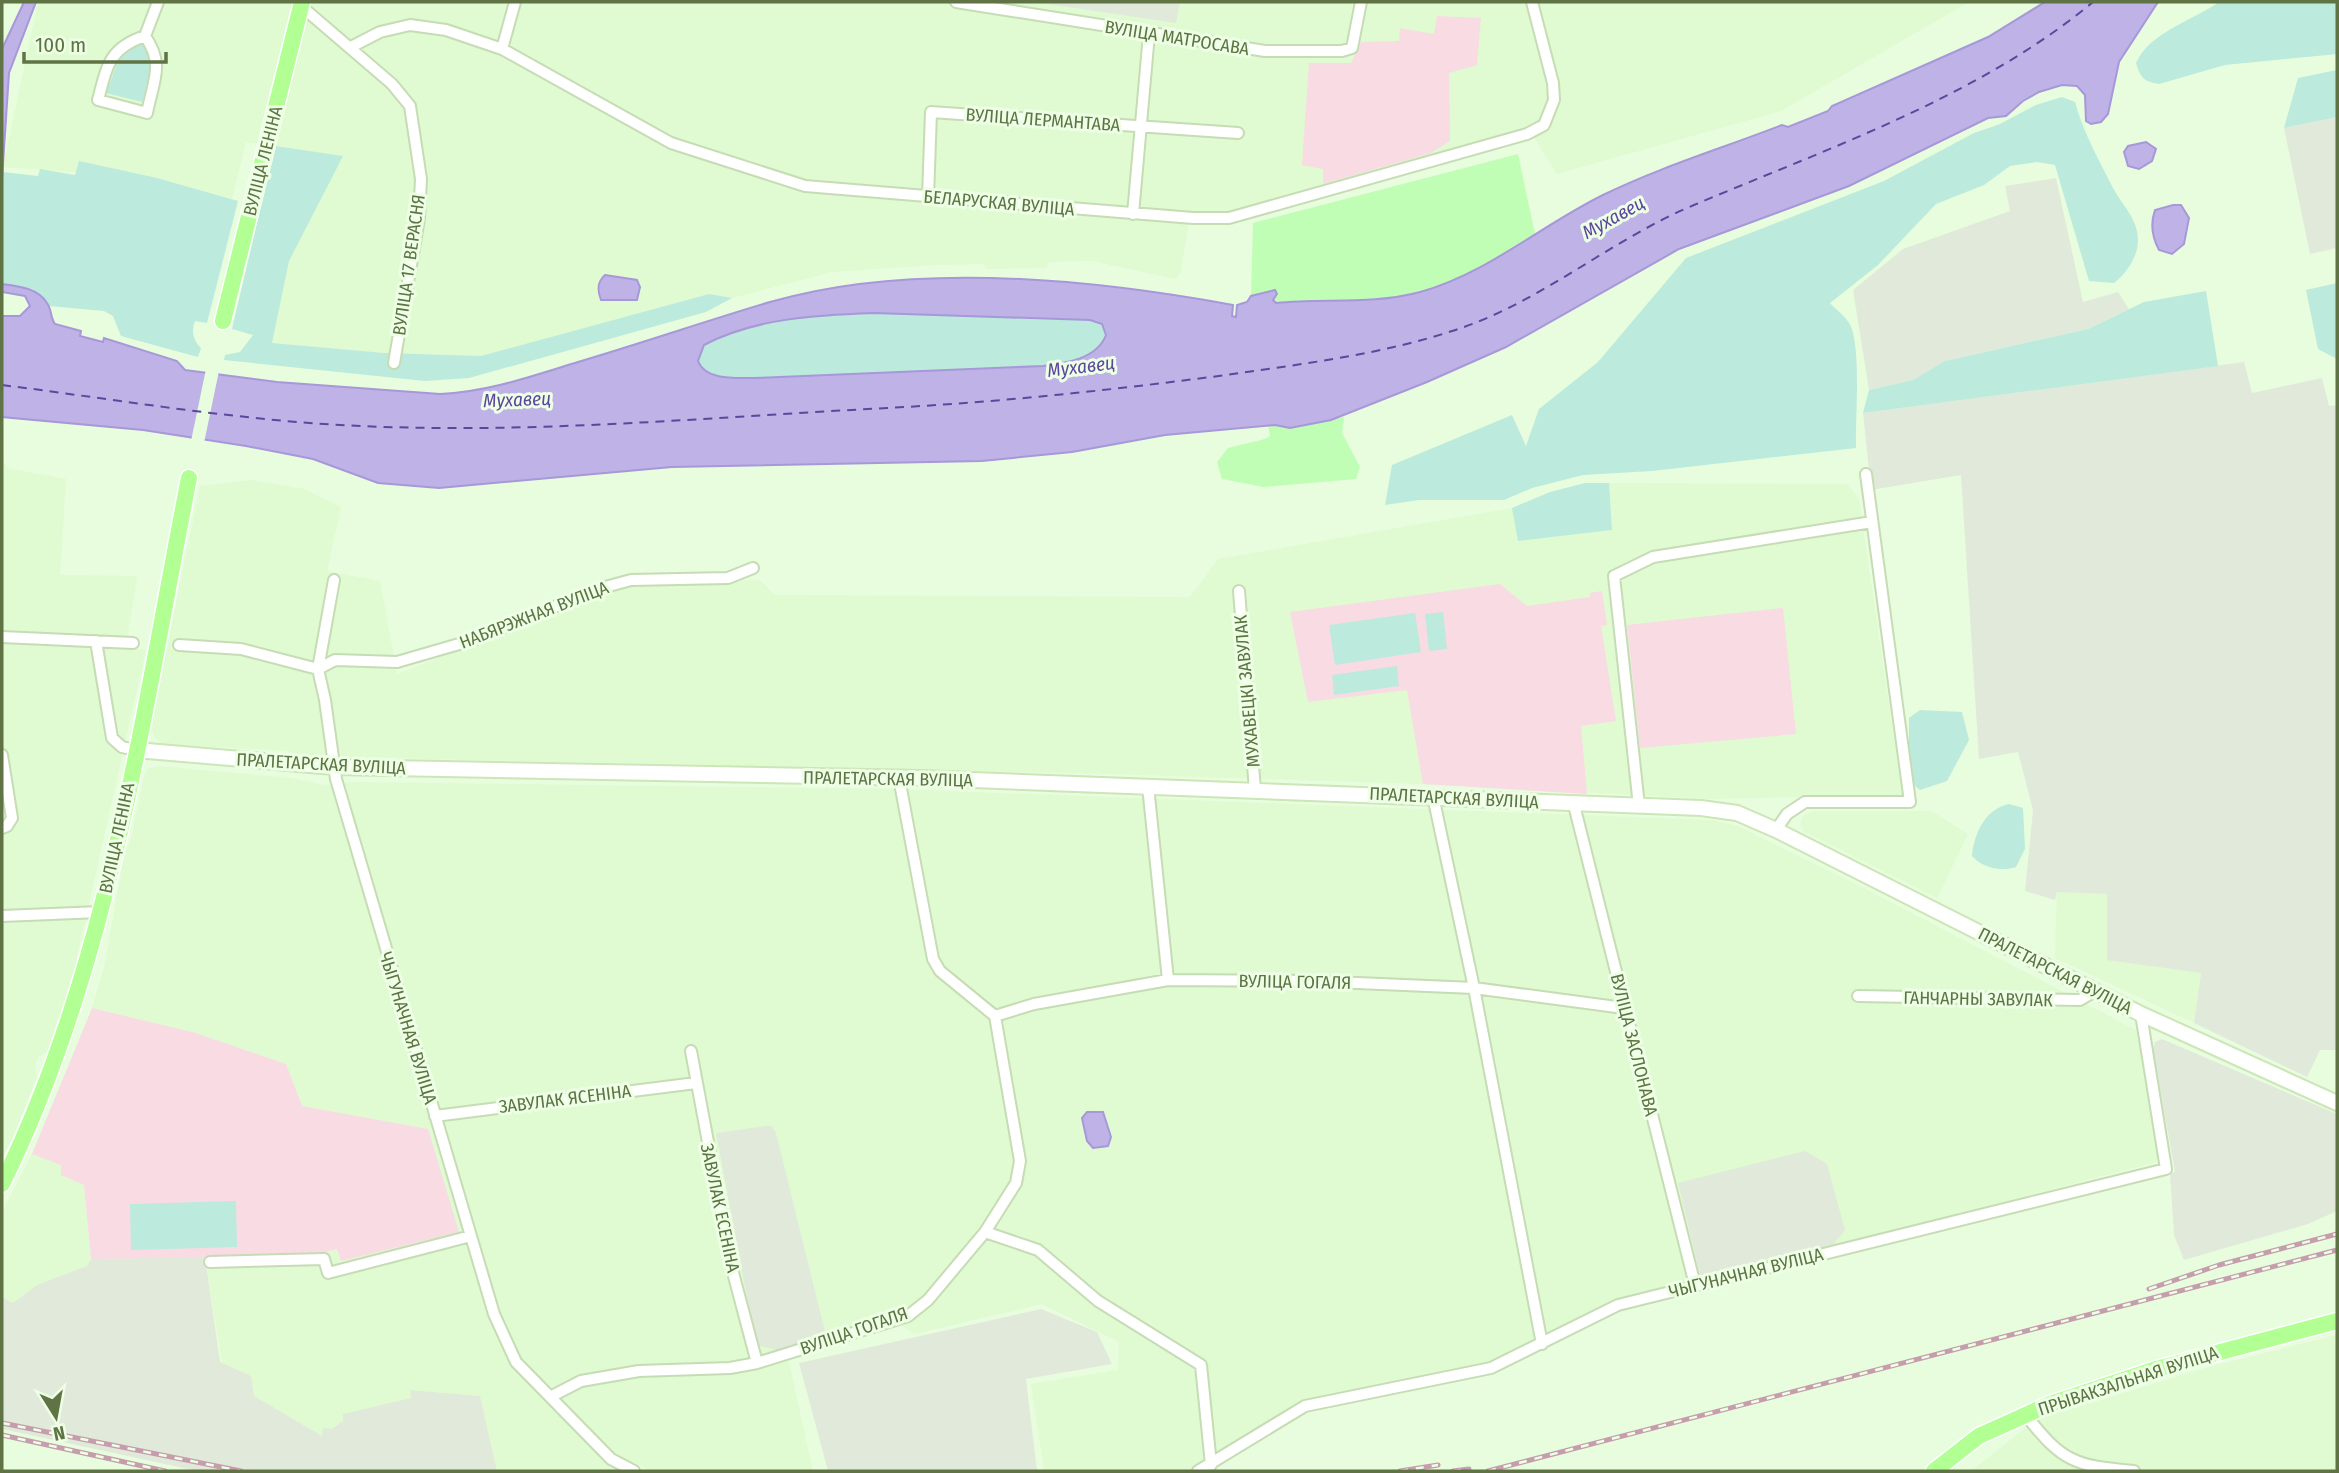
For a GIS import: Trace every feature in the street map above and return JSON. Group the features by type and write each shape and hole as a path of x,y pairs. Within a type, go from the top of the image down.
{"main road":[{"name":"ВУЛІЦА ЛЕНІНА","path":"223,321 300,3"},
{"name":"ВУЛІЦА ЛЕНІНА","path":"2,1184 53,1070 83,980 136,750 189,478"},
{"name":"ПРАЛЕТАРСКАЯ ВУЛІЦА","path":"136,750 334,767 899,778 1433,796 1574,805 1726,810 1776,830 2141,1014 2337,1103"},
{"name":"ПРЫВАКЗАЛЬНАЯ ВУЛІЦА","path":"1934,1471 1979,1436 2025,1414 2153,1370 2337,1321"}],"street":[{"path":"145,36 158,2"},
{"path":"502,49 515,2"},
{"name":"ВУЛІЦА МАТРОСАВА","path":"956,2 1265,51 1342,51 1352,48 1361,2"},
{"name":"БЕЛАРУСКАЯ ВУЛІЦА","path":"351,47 380,32 410,24 446,30 502,49 671,142 805,186 1193,218 1249,214 1527,134 1544,125 1554,100 1553,83 1532,2"},
{"name":"ВУЛІЦА 17 ВЕРАСНЯ","path":"300,3 310,17 351,47 410,106 421,179 419,219 394,363"},
{"path":"1133,214 1149,34"},
{"path":"145,36 156,52 158,68 147,113 98,100 116,51 126,42 145,36"},
{"name":"ВУЛІЦА ЛЕРМАНТАВА","path":"928,197 931,112 1238,133"},
{"path":"1776,830 1787,814 1805,802 1910,802 1866,474"},
{"path":"1639,806 1614,576 1653,557 1872,522"},
{"name":"НАБЯРЭЖНАЯ ВУЛІЦА","path":"318,668 335,660 397,662 473,640 598,589 631,580 728,578 753,568"},
{"path":"179,645 241,649 318,668 334,580"},
{"name":"МУХАВЕЦКІ ЗАВУЛАК","path":"1239,591 1255,790"},
{"path":"2,637 133,643"},
{"path":"96,640 112,737 122,747 136,750"},
{"name":"ЧЫГУНАЧНАЯ ВУЛІЦА","path":"318,668 334,767 494,1314 516,1362 611,1458 634,1471"},
{"path":"2,755 12,818 7,826 2,828"},
{"path":"899,778 933,959 940,971 995,1016"},
{"path":"1148,786 1168,980"},
{"path":"1433,796 1474,988 1542,1344"},
{"name":"ВУЛІЦА ЗАСЛОНАВА","path":"1574,805 1695,1285"},
{"path":"2,916 100,912"},
{"name":"ВУЛІЦА ГОГАЛЯ","path":"552,1396 581,1381 639,1371 730,1368 757,1363 908,1316 928,1300 985,1232 1016,1183 1020,1161 995,1016 1034,1004 1168,980 1311,981 1474,988 1624,1008"},
{"name":"ГАНЧАРНЫ ЗАВУЛАК","path":"1858,996 2080,1000 2095,991"},
{"name":"ЧЫГУНАЧНАЯ ВУЛІЦА","path":"1198,1471 1305,1406 1491,1368 1618,1304 2166,1169 2141,1014"},
{"name":"ЗАВУЛАК ЕСЕНІНА","path":"691,1051 731,1265 757,1363"},
{"name":"ЗАВУЛАК ЯСЕНІНА","path":"435,1116 696,1083"},
{"path":"985,1232 1038,1250 1098,1301 1201,1365 1211,1465"},
{"path":"211,1262 324,1259 328,1273 471,1236"},
{"path":"2025,1414 2043,1438 2076,1464 2134,1471"}],"shaded area":[{"path":"38,2 289,2 307,6 308,2 1969,2 1781,111 1557,174 1528,128 1237,212 1191,211 1180,274 1175,279 1093,261 1049,262 1046,268 986,269 984,264 832,272 732,298 709,294 481,356 384,353 272,343 289,261 342,156 246,142 232,199 157,178 3,167"},
{"path":"1034,2 1180,2 1176,23"},
{"path":"2219,2 2337,2 2337,54 2225,65 2159,84 2143,78 2136,63 2151,43"},
{"path":"1437,16 1481,18 1477,65 1449,73 1450,141 1431,153 1323,184 1323,169 1302,165 1309,63 1351,63 1361,42 1399,41 1400,28 1434,34"},
{"path":"138,41 144,43 152,70 142,102 106,93 119,59"},
{"path":"2337,70 2337,117 2284,128 2298,78"},
{"path":"2062,97 2075,102 2097,156 2136,227 2138,242 2130,265 2114,283 2089,281 2055,165 2037,162 2010,166 1984,185 1936,204 1878,265 1830,303 1847,320 1853,333 1857,364 1856,448 1652,471 1583,475 1532,488 1504,500 1419,500 1385,505 1392,465 1512,415 1526,446 1539,409 1598,362 1686,258 1884,181 1974,133 2000,124 2036,105"},
{"path":"2337,117 2337,248 2310,254 2284,128"},
{"path":"275,146 343,156 289,261 272,343 384,353 481,356 709,294 732,298 706,312 469,378 425,381 224,360 225,355 240,352 253,335 232,329"},
{"path":"79,161 157,178 238,201 207,323 195,321 193,332 201,348 198,357 121,336 113,316 104,311 49,306 33,291 2,284 2,172 38,176 40,169 75,175"},
{"path":"2056,178 2083,302 2118,292 2129,309 2088,329 1945,361 1913,380 1869,390 1853,290 1903,249 2010,211 2005,186"},
{"path":"2337,283 2337,359 2318,349 2306,290"},
{"path":"2206,291 2218,366 1863,413 1869,390 1913,380 1945,361 2088,329 2144,302"},
{"path":"874,313 1090,320 1103,324 1107,335 1096,350 1088,355 1043,366 739,378 715,375 708,372 698,361 704,345 744,329 809,317"},
{"path":"2244,362 2252,393 2322,378 2329,406 2337,405 2337,1050 2320,1050 2307,1077 2194,1023 2201,973 2107,960 2107,894 2057,892 2055,900 2025,891 2033,810 2018,752 1979,759 1961,475 1871,490 1863,413"},
{"path":"2,460 7,468 66,479 60,575 137,576 126,647 146,650 72,979 54,1035 47,1052 38,1057 35,1066 37,1076 12,1140 2,1158"},
{"path":"251,480 304,489 341,507 327,571 380,581 397,674 630,582 760,580 775,595 1190,597 1218,559 1512,508 1518,541 1612,530 1609,483 1848,484 1859,500 1902,795 1714,799 1423,784 1108,774 299,756 287,751 164,744 154,737 151,726 200,486"},
{"path":"1585,483 1609,483 1612,530 1518,541 1512,508 1550,492"},
{"path":"1500,584 1527,606 1590,597 1590,593 1602,591 1607,625 1601,626 1616,721 1581,726 1587,794 1423,784 1407,690 1308,702 1290,612"},
{"path":"1783,608 1796,734 1640,748 1627,625"},
{"path":"1443,612 1447,649 1429,651 1425,614"},
{"path":"1415,613 1421,652 1335,665 1329,625"},
{"path":"1397,666 1399,686 1334,695 1332,675"},
{"path":"1920,710 1962,712 1969,740 1947,781 1920,790 1914,785 1909,766 1909,718"},
{"path":"158,766 291,778 325,785 350,782 895,789 1712,820 1738,826 1864,888 2136,1030 2160,1157 2156,1162 1619,1303 1489,1372 1290,1411 1189,1471 1044,1471 1031,1384 1118,1370 1119,1342 1042,1304 914,1334 898,1322 786,1349 813,1471 649,1471 634,1462 614,1471 497,1471 480,1396 411,1390 412,1398 344,1414 343,1421 323,1437 253,1396 251,1376 222,1363 205,1257 313,1256 338,1249 342,1261 428,1129 301,1106 286,1064 196,1033 92,1008 104,968 123,861 131,838 144,776 147,769"},
{"path":"2009,804 2023,808 2025,849 2016,867 1992,868 1972,856 1975,839 1987,817 1993,811"},
{"path":"1814,811 1931,811 1968,834 1937,898 1803,831 1800,824 1803,816"},
{"path":"2057,892 2108,894 2201,973 2194,1023 2055,958"},
{"path":"92,1008 196,1033 286,1064 302,1106 428,1129 459,1232 341,1261 337,1249 313,1256 91,1259 84,1185 61,1175 61,1165 32,1154"},
{"path":"2162,1039 2337,1114 2337,1211 2308,1224 2184,1260 2174,1235 2170,1173 2175,1172 2153,1049 2155,1042"},
{"path":"772,1126 776,1133 826,1336 777,1350 756,1345 716,1133"},
{"path":"1805,1151 1827,1164 1845,1230 1834,1244 1700,1276 1678,1183"},
{"path":"32,1154 62,1165 62,1175 84,1185 91,1259 88,1266 37,1285 13,1304 2,1297 2,1212"},
{"path":"236,1201 237,1247 131,1250 130,1204"},
{"path":"205,1257 220,1362 251,1376 254,1396 322,1436 323,1428 332,1429 343,1421 343,1414 411,1398 410,1390 480,1396 497,1471 197,1471 2,1429 2,1297 13,1303 37,1285 87,1266 91,1259"},
{"path":"1041,1309 1097,1332 1112,1364 1026,1379 1037,1471 828,1471 799,1363"},
{"path":"2337,1335 2337,1471 1971,1471 2036,1420 2205,1368"}],"sand":[{"path":"1518,154 1535,234 1493,260 1428,288 1382,299 1276,303 1273,300 1277,294 1266,292 1251,296 1253,223"},
{"path":"1344,417 1342,433 1360,467 1356,479 1264,487 1222,479 1217,462 1228,448 1265,439 1270,436 1268,425 1298,427"}],"water":[{"path":"24,2 36,2 9,73 2,179 2,49"},
{"name":"Мухавец","path":"2045,2 2158,2 2119,62 2108,114 2101,122 2091,124 2086,121 2085,95 2077,86 2062,85 2039,92 2023,101 2006,116 1988,118 1849,186 1679,249 1506,347 1331,420 1290,428 1275,425 1165,435 1072,452 982,461 672,467 439,488 378,483 313,459 246,446 143,430 2,417 2,316 20,316 30,306 25,296 2,292 2,284 38,294 49,306 55,324 81,331 80,336 103,342 104,338 177,361 185,370 277,382 440,394 510,382 770,302 825,289 882,282 1001,278 1061,282 1233,305 1232,316 1236,317 1237,305 1247,302 1251,296 1275,290 1277,294 1273,300 1276,303 1402,296 1445,284 1468,273 1580,207 1625,185 1782,125 1788,127 1828,111 1832,106 1988,37","holes":["874,313 1090,320 1102,324 1106,335 1096,350 1080,358 1043,366 739,378 715,375 708,372 698,361 704,345 724,336 765,324 809,317"]},
{"path":"2146,142 2156,149 2152,161 2139,169 2128,166 2124,152 2128,146"},
{"path":"2181,205 2189,218 2184,244 2172,254 2159,250 2152,225 2155,210"},
{"path":"605,275 637,280 640,287 637,300 601,300 599,286"},
{"path":"1087,1112 1103,1112 1111,1137 1108,1146 1093,1148 1087,1141 1082,1118"}],"pier":[{"path":"206,369 219,371 204,443 191,441"}],"ferry route":[{"path":"2,385 271,420 361,426 493,428 624,423 1057,395 1340,358 1452,331 1515,305 1663,219 1850,141 1953,93 2049,35 2093,2"}],"railway":[{"path":"2149,1289 2219,1265 2337,1234"},
{"path":"1488,1471 2337,1250"},
{"path":"2,1423 241,1471"},
{"path":"2,1435 165,1471"},
{"path":"1400,1471 1438,1465"},
{"path":"1453,1471 1469,1469"}]}
